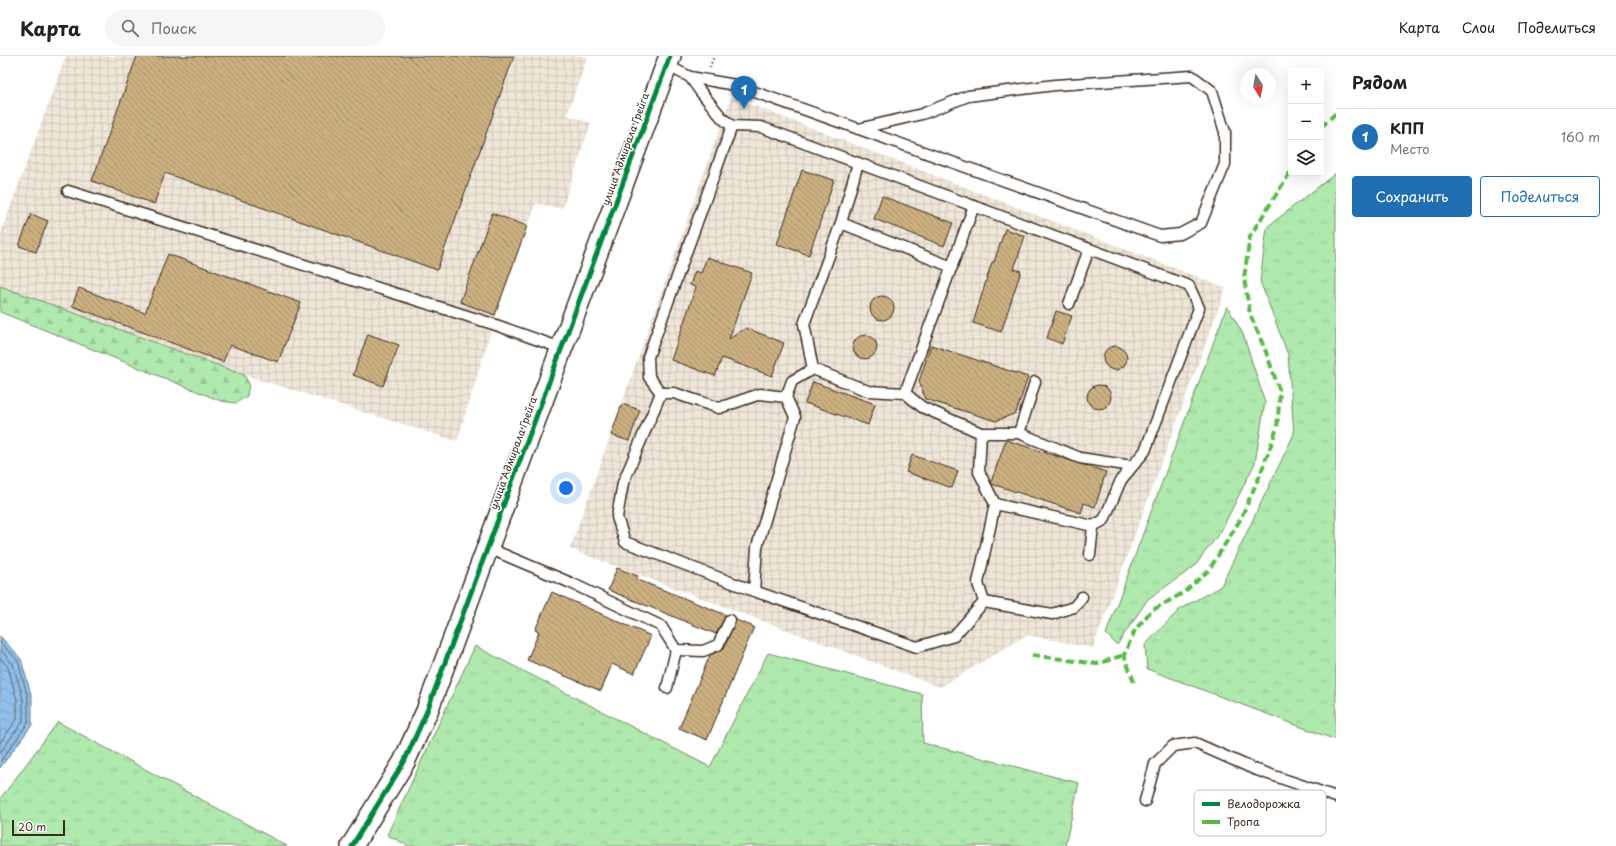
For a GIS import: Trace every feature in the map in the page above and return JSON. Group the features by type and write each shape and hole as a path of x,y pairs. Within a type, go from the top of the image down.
{"street":[{"name":"улица Адмирала Грейга","path":"352,846 407,756 427,711 668,61"}],"lane":[{"path":"668,61 690,76 735,85 858,129 1160,236 1180,234 1201,223 1225,164 1225,132 1212,91 1192,76 1056,85 968,96 922,114 858,129"},
{"path":"690,76 700,92 723,119 732,126 761,127 1188,286 1199,308 1146,451 1121,480 1104,520 1093,526 995,504"},
{"path":"661,393 649,377 648,357 732,126"},
{"path":"813,369 804,324 841,223 858,163"},
{"path":"68,191 493,324 561,348"},
{"path":"905,393 974,206"},
{"path":"841,223 952,267"},
{"path":"1069,304 1089,249"},
{"path":"754,591 757,547 795,417 786,397 792,382 813,369"},
{"path":"813,369 868,391 905,393 922,407 981,433 1019,433 1080,458 1132,466"},
{"path":"1019,433 1035,382"},
{"path":"661,393 674,393 719,408 760,394 786,397"},
{"path":"661,393 623,483 617,517 625,542 754,591 917,647 954,636 984,602"},
{"path":"981,433 979,472 995,504 978,582 984,602"},
{"path":"1090,555 1093,526"},
{"path":"488,548 571,584 661,626 676,650 666,688"},
{"path":"984,602 1052,614 1074,607 1082,597"},
{"path":"676,650 703,651 718,645 730,620"},
{"path":"1145,801 1155,764 1173,746 1195,743 1254,769 1316,790"},
{"path":"1326,794 1336,797"}],"shaded area":[{"path":"66,56 588,56 567,115 591,123 562,209 536,203 493,324 457,441 244,375 0,286 0,235"},
{"path":"731,97 1226,288 1093,648 1027,635 940,687 570,549"}],"green space":[{"path":"1336,173 1336,740 1147,669 1145,645 1180,609 1221,586 1294,434 1288,355 1260,281 1267,227"},
{"path":"0,286 244,375 249,384 247,396 236,403 221,401 0,312"},
{"path":"1227,306 1243,334 1265,402 1255,463 1221,531 1194,567 1148,599 1117,645 1106,634"},
{"path":"475,646 710,767 768,653 922,694 923,743 1079,783 1065,846 409,846 387,835"},
{"path":"58,722 287,846 0,846 0,799"}],"water":[{"path":"0,636 21,659 32,698 32,725 0,768"}],"building":[{"path":"137,56 514,56 437,270 165,173 154,204 92,181"},
{"path":"802,170 834,180 809,255 777,244"},
{"path":"882,196 953,223 944,246 874,219"},
{"path":"492,213 527,226 495,315 460,302"},
{"path":"31,214 48,221 36,252 19,246"},
{"path":"1005,229 1025,236 1014,269 1021,271 1001,332 973,323 992,262 994,262"},
{"path":"168,254 301,303 278,362 230,345 223,362 72,306 79,288 145,313"},
{"path":"707,257 752,273 729,339 746,328 784,343 772,376 722,358 715,376 671,360 696,287 690,285 695,271 701,273"},
{"path":"882,296 890,300 894,308 890,316 882,320 874,316 870,308 874,300"},
{"path":"1056,311 1072,316 1062,344 1047,338"},
{"path":"368,334 399,345 383,386 353,375"},
{"path":"865,335 873,339 877,347 873,355 865,359 857,355 853,347 857,339"},
{"path":"931,345 1028,377 1016,413 996,421 925,399 919,381"},
{"path":"1115,346 1123,350 1127,358 1123,366 1115,370 1107,366 1103,358 1107,350"},
{"path":"813,382 875,404 868,425 805,403"},
{"path":"1099,385 1107,389 1111,397 1107,405 1099,409 1091,405 1087,397 1091,389"},
{"path":"622,404 640,410 629,441 611,435"},
{"path":"1006,440 1106,472 1095,507 1084,503 1081,513 992,484 991,482"},
{"path":"912,455 958,471 952,488 906,472"},
{"path":"617,568 638,576 636,579 726,615 716,634 608,590"},
{"path":"552,592 651,636 634,674 612,664 601,691 527,660 539,632 535,630"},
{"path":"736,620 754,627 707,740 679,728 710,655 724,648"}],"marked path":[{"path":"1324,124 1336,113"},
{"path":"1134,682 1124,655 1135,630 1151,611 1183,593 1209,570 1240,520 1260,475 1277,428 1280,392 1266,352 1250,314 1244,278 1250,236 1288,176"},
{"path":"1032,655 1097,664 1124,655"}],"cycle path":[{"path":"352,846 404,762 427,711 670,56"}],"place":[{"name":"КПП","path":"744,109"}]}
